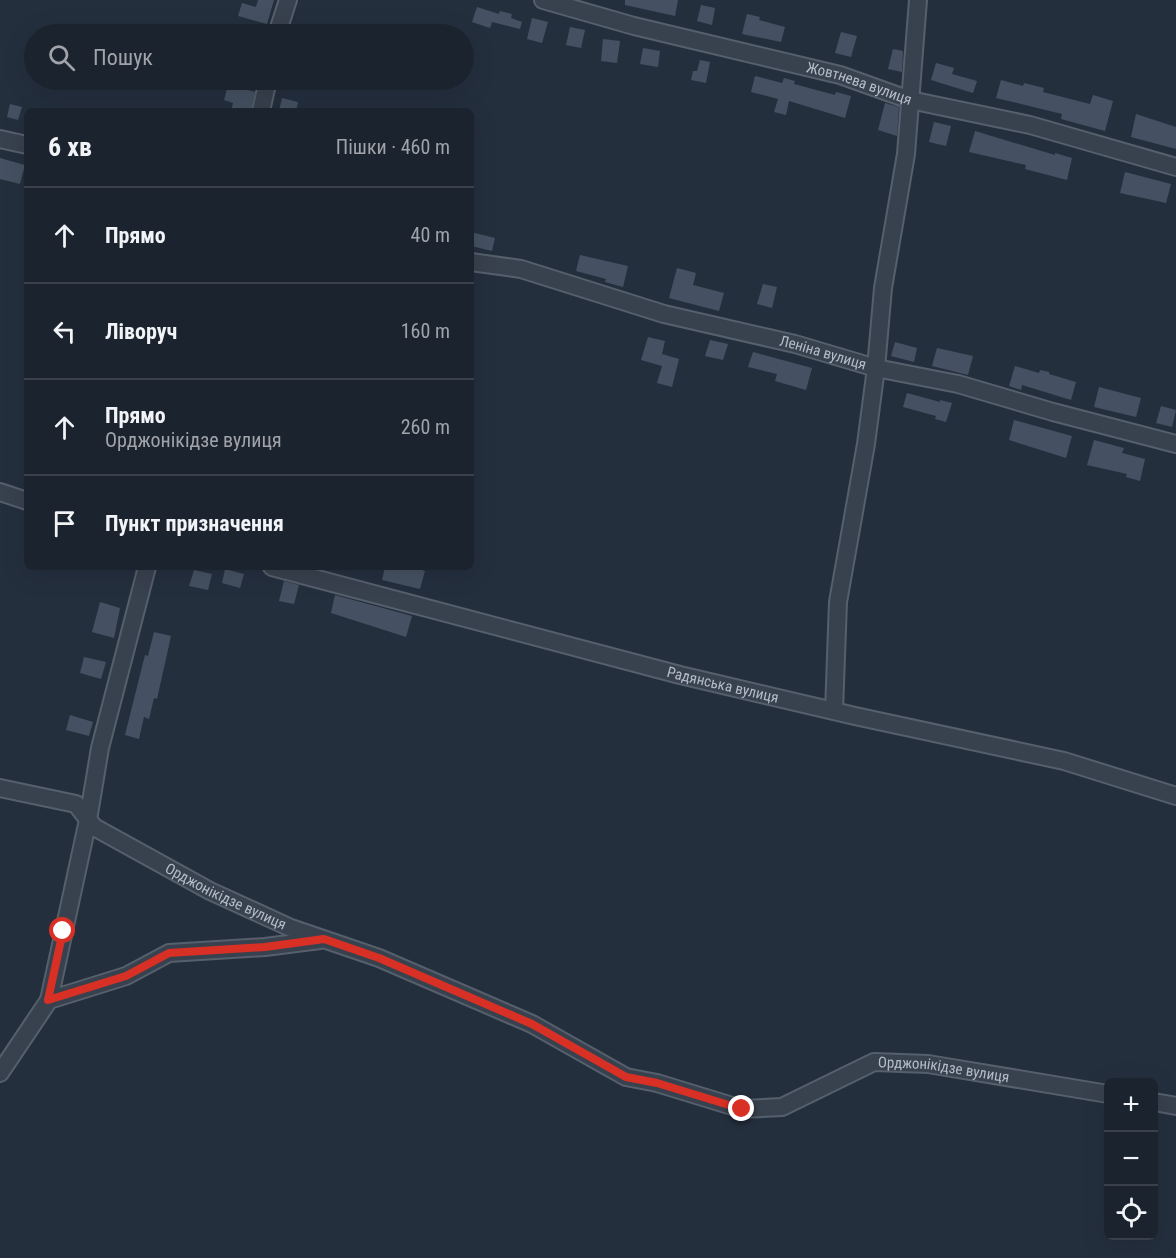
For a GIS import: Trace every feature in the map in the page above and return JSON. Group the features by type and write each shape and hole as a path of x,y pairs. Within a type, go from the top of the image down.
{"street":[{"path":"281,24 288,0"},
{"name":"Жовтнева вулиця","path":"543,0 634,26 840,75 910,100 1030,125 1176,167"},
{"path":"834,711 838,602 866,444 883,288 906,154 918,0"},
{"path":"262,108 266,90"},
{"path":"0,139 24,144"},
{"name":"Леніна вулиця","path":"474,262 521,269 664,314 795,344 876,368 958,384 1176,444"},
{"path":"0,492 24,500"},
{"path":"0,1073 48,1000 88,820 100,748 146,570"},
{"name":"Радянська вулиця","path":"283,570 680,675 1064,761 1176,796"},
{"name":"Орджонікідзе вулиця","path":"0,788 76,804 94,827 210,891 291,928 379,958 532,1024 626,1077 657,1083 742,1109 782,1107 874,1062 928,1064 1104,1093"},
{"path":"48,1000 126,976 169,953 265,947 324,939"},
{"path":"1158,1103 1176,1106"}],"building":[{"path":"258,0 274,0 267,24 238,16 242,3 256,7"},
{"path":"625,0 678,0 675,16 625,5"},
{"path":"701,5 715,8 712,25 697,21"},
{"path":"477,7 499,14 500,11 512,14 511,18 522,22 520,29 492,22 490,28 472,22"},
{"path":"747,14 785,27 781,42 742,34"},
{"path":"532,18 548,22 542,43 527,39"},
{"path":"570,27 585,30 581,48 566,45"},
{"path":"841,32 857,36 851,57 835,53"},
{"path":"603,39 620,41 617,63 601,61"},
{"path":"643,48 660,51 658,67 640,64"},
{"path":"893,49 903,51 902,72 888,69"},
{"path":"700,60 710,62 706,83 691,80 693,71 697,71"},
{"path":"936,63 954,68 952,74 977,81 973,93 931,80"},
{"path":"755,76 782,83 784,78 795,81 794,84 835,95 836,92 851,96 845,118 789,101 786,115 774,112 778,99 751,92"},
{"path":"1001,80 1023,86 1024,83 1044,88 1043,92 1090,104 1093,95 1113,101 1105,131 1061,119 1062,114 996,98"},
{"path":"227,90 255,92 252,108 232,108 233,103 224,100"},
{"path":"282,98 298,102 297,108 280,108"},
{"path":"885,103 899,107 897,136 878,130"},
{"path":"10,104 22,107 18,120 7,117"},
{"path":"1136,114 1176,127 1176,149 1131,137"},
{"path":"934,122 951,126 946,146 929,142"},
{"path":"975,131 1072,158 1067,180 1025,169 1026,165 969,152"},
{"path":"0,158 24,165 20,184 0,179"},
{"path":"1125,172 1171,184 1166,203 1120,193"},
{"path":"474,233 495,238 492,251 474,247"},
{"path":"580,255 628,266 623,287 605,282 606,279 576,271"},
{"path":"677,268 696,273 693,285 724,293 719,311 669,298"},
{"path":"763,284 777,287 772,308 757,304"},
{"path":"648,337 665,341 662,354 679,359 672,387 657,383 662,366 641,360"},
{"path":"710,340 728,344 723,360 705,356"},
{"path":"895,342 917,348 914,362 891,356"},
{"path":"937,348 973,356 968,375 932,366"},
{"path":"753,352 812,368 806,390 775,381 777,374 748,367"},
{"path":"1015,366 1039,373 1040,370 1049,372 1049,374 1076,382 1071,400 1022,385 1021,390 1009,386"},
{"path":"1099,387 1141,398 1136,417 1094,407"},
{"path":"907,393 952,403 946,422 935,419 936,416 903,407"},
{"path":"1161,406 1176,410 1172,427 1156,423"},
{"path":"1014,420 1072,436 1066,458 1009,440"},
{"path":"1094,440 1124,448 1122,453 1145,459 1140,481 1126,477 1127,474 1087,465"},
{"path":"194,570 212,574 208,590 189,586"},
{"path":"225,570 244,574 240,588 222,583"},
{"path":"384,570 425,571 420,589 382,580"},
{"path":"284,581 299,585 294,604 279,601"},
{"path":"335,595 412,616 406,637 331,613"},
{"path":"100,602 120,608 114,638 92,632"},
{"path":"154,632 171,636 157,699 154,698 149,719 144,717 139,739 125,735 145,655 148,656"},
{"path":"84,657 106,662 101,679 80,673"},
{"path":"70,715 93,722 89,736 66,730"}],"route":[{"path":"63,931 48,1000 126,976 169,953 265,947 324,939 379,958 532,1024 626,1077 657,1083 742,1109"}]}
